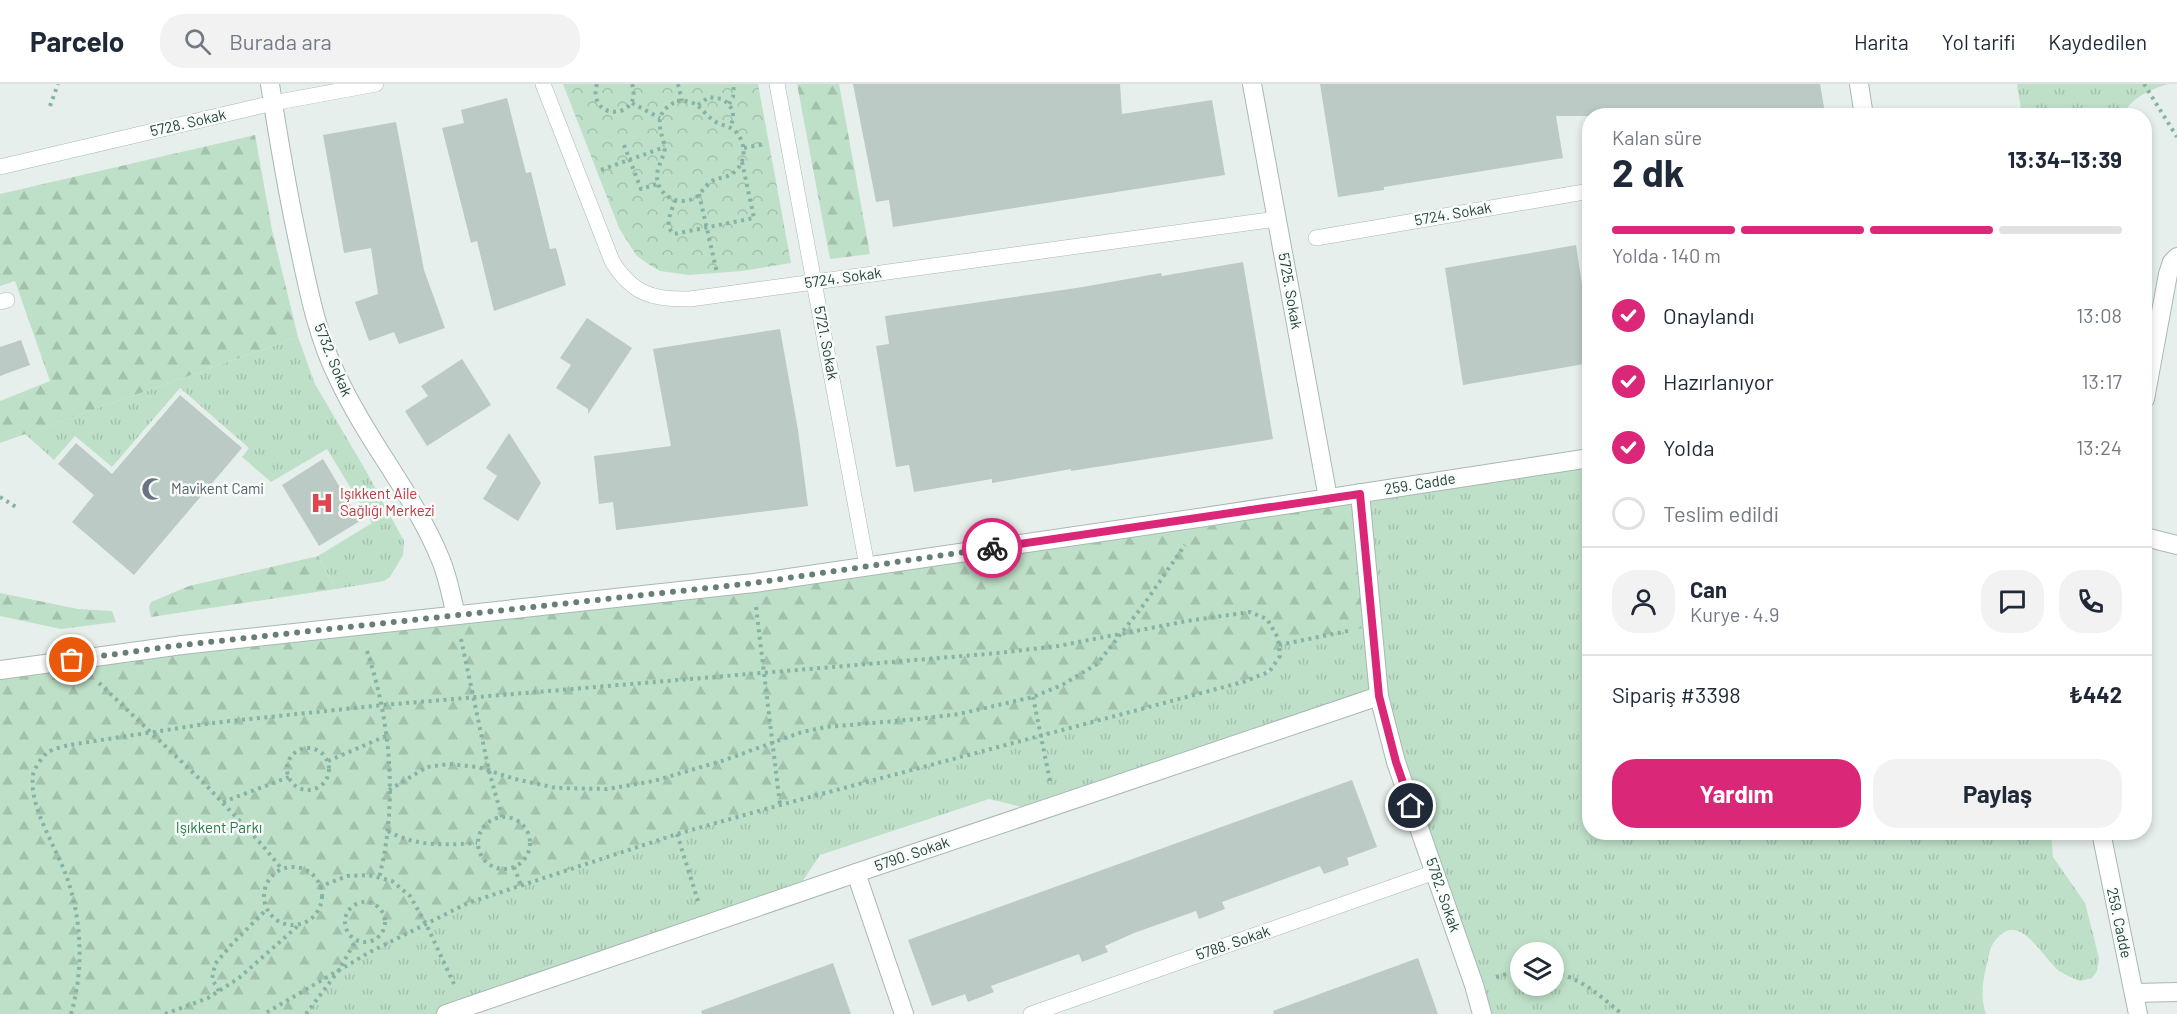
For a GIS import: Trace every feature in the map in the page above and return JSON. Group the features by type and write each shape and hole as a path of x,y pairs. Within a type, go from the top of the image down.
{"street":[{"name":"5732. Sokak","path":"270,84 304,268 324,346 338,380 432,541 441,560 456,615"},
{"name":"5725. Sokak","path":"1252,84 1328,498"},
{"path":"1859,84 1863,108"},
{"path":"2152,361 2168,274 2172,262 2177,257"},
{"name":"259. Cadde","path":"0,670 182,645 754,583 1205,518 1582,459"},
{"name":"5782. Sokak","path":"1360,494 1379,696 1396,762 1482,1014"},
{"path":"2152,539 2177,545"},
{"name":"5790. Sokak","path":"446,1014 1379,696"},
{"name":"259. Cadde","path":"2103,840 2138,1014"},
{"path":"856,873 904,1014"},
{"path":"2134,993 2177,992"}],"lane":[{"name":"5728. Sokak","path":"0,167 273,103 376,84"},
{"name":"5724. Sokak","path":"543,84 604,245 620,274 629,284 640,292 655,297 690,299 1277,219"},
{"name":"5721. Sokak","path":"777,84 867,566"},
{"name":"5724. Sokak","path":"1316,238 1582,192"},
{"name":"5788. Sokak","path":"1031,1014 1435,872"}],"path":[{"path":"50,106 58,84"},
{"path":"597,84 598,103 608,112 621,111 632,103 634,90 632,84"},
{"path":"678,84 682,101"},
{"path":"729,104 735,90 734,84"},
{"path":"2144,84 2177,137"},
{"path":"698,105 703,100 716,97 729,104 733,115 730,127"},
{"path":"675,200 669,222 671,232 678,234 754,219 742,161 744,148 742,140 730,127 713,120 698,105 682,101 669,105 660,118 660,134 665,154 656,176 662,191 675,200 692,199 710,182 734,173 742,161"},
{"path":"632,103 660,118"},
{"path":"744,148 769,144"},
{"path":"624,145 641,189 658,184"},
{"path":"596,172 665,147"},
{"path":"699,194 717,274"},
{"path":"0,497 16,507"},
{"path":"389,790 427,767 449,764 478,767 515,779 556,788 607,789 654,781 773,744 802,732 826,727 958,714 1033,697 1062,685 1097,664 1205,518"},
{"path":"754,583 780,804"},
{"path":"71,1014 77,994 80,963 78,924 66,877 33,798 32,773 47,753 69,745 212,723 383,705 998,653 1058,646 1250,612 1267,619 1278,638 1280,656 1269,672 1243,682 780,804 677,834 468,903 339,970 264,1014"},
{"path":"456,615 489,771 502,817"},
{"path":"357,626 373,668 383,705 386,736 389,790 387,848 379,878"},
{"path":"1279,645 1372,626"},
{"path":"72,660 106,688 222,802 281,868"},
{"path":"1033,697 1054,806"},
{"path":"328,761 386,736"},
{"path":"312,748 319,750 328,761 329,768 325,782 314,790 294,785 289,777 287,766 298,750 312,748"},
{"path":"222,802 289,777"},
{"path":"502,817 515,819 522,824 528,831 530,839 527,855 514,867 506,869 490,866 479,852 477,843 478,834 483,827 489,821 502,817"},
{"path":"387,831 400,838 425,843 447,845 477,843"},
{"path":"677,834 705,924"},
{"path":"165,1014 208,998 239,978 300,924 309,920 320,905 322,896 316,878 309,871 300,867 281,868 273,874 264,891 267,909 281,922 300,924"},
{"path":"514,867 521,885"},
{"path":"319,887 346,876 368,875 392,880 410,896 426,924 464,1006"},
{"path":"363,901 370,902 381,910 385,922 384,928 376,939 369,942 357,940 347,931 345,918 351,906 363,901"},
{"path":"219,991 212,979 215,964 267,909"},
{"path":"306,1014 339,970 357,940"},
{"path":"1564,975 1593,989 1622,1014"}],"green space":[{"path":"563,84 758,84 791,263 742,271 689,275 660,271 636,255 619,228"},
{"path":"797,84 839,84 870,254 830,259"},
{"path":"2017,84 2168,84 2136,99 2128,108 2021,108"},
{"path":"255,135 272,230 298,337 0,443 0,401 50,381 15,281 0,286 0,194"},
{"path":"298,337 315,384 404,541 403,555 390,577 384,581 336,589 318,556 372,523 327,449 271,482 242,457 249,448 180,388 112,467 75,436 54,460 25,434"},
{"path":"1582,459 1582,840 2052,840 2053,857 2085,903 2099,958 2097,971 2092,978 2080,981 2066,975 2053,966 2026,936 2011,930 2003,933 1992,945 1984,978 1986,1014 1482,1014 1379,697 1039,811 989,799 820,855 794,894 446,1014 306,1014 339,970 468,903 677,834 1243,682 1268,672 1279,645 1360,493"},
{"name":"Işıkkent Parkı","path":"1360,493 1373,626 1279,645 1277,660 1273,666 1243,682 677,834 468,903 339,970 306,1014 0,1014 0,670 754,583"},
{"path":"318,556 336,589 151,617 149,607 151,602 189,586"},
{"path":"0,593 78,609 112,611 116,622 61,629 0,616"}],"building":[{"path":"853,84 1120,84 1122,114 1212,100 1225,175 893,227 889,200 876,202"},
{"path":"1320,84 1820,84 1824,108 1582,108 1582,116 1556,116 1563,158 1384,187 1384,190 1338,197"},
{"path":"507,98 526,173 531,172 550,249 556,248 566,285 494,311 477,241 471,243 442,128 464,123 461,110"},
{"path":"396,122 424,270 445,328 399,344 394,332 369,341 355,302 378,294 371,248 344,253 323,135"},
{"path":"1576,245 1582,284 1582,364 1463,385 1445,268"},
{"path":"1243,262 1273,439 992,483 992,479 914,492 909,465 896,467 876,346 889,344 885,316"},
{"path":"587,318 632,348 588,414 588,409 556,388 571,365 560,358"},
{"path":"780,329 798,430 808,506 616,530 613,502 599,504 594,456 671,446 653,349"},
{"path":"21,340 30,365 0,376 0,347"},
{"path":"462,359 491,405 427,446 405,411 428,396 421,386"},
{"name":"Mavikent Cami","path":"180,395 242,448 134,575 72,522 94,495 58,464 76,443 112,474"},
{"path":"509,433 541,483 518,521 483,499 497,476 486,468"},
{"name":"Işıkkent Aile Sağlığı Merkezi","path":"323,459 360,521 319,546 282,485"},
{"path":"1352,780 1377,847 1347,858 1349,865 1324,874 1320,866 1222,902 1225,909 1199,919 1196,911 1134,933 1105,946 1108,952 1082,962 1079,954 991,986 994,992 968,1002 965,994 932,1006 908,940"},
{"path":"1418,958 1438,1014 1274,1014 1273,1011"},
{"path":"833,963 851,1014 702,1014 701,1011"}],"way so far":[{"path":"72,660 182,645 754,583 992,548"}],"place":[{"name":"Mavikent Cami","path":"153,489"},
{"name":"Işıkkent Aile Sağlığı Merkezi","path":"322,503"}],"route":[{"path":"992,548 1360,494 1379,696 1396,762 1411,806"}]}
